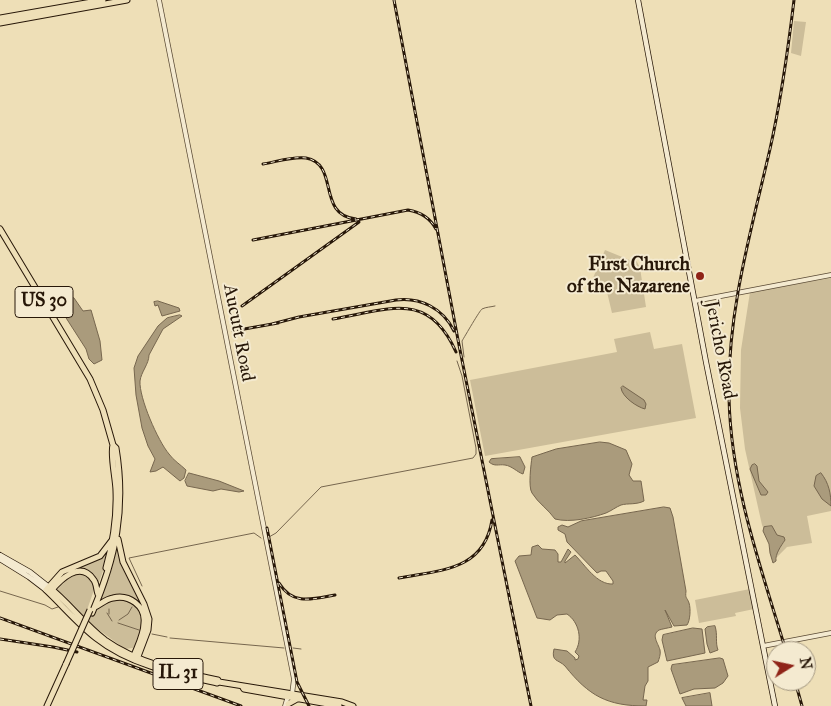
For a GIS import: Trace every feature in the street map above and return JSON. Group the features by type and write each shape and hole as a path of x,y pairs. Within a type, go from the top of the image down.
{"main road":[{"path":"0,18 103,0"},
{"path":"0,23 127,0"},
{"name":"Jericho Road","path":"638,0 775,706"},
{"name":"US 30","path":"0,229 90,379 101,403 113,446 116,448 120,481 118,533 108,573 48,706"},
{"name":"US 30","path":"92,610 113,539 116,498 113,446"},
{"path":"118,533 123,562 150,619 148,630 135,658"},
{"path":"49,590 65,571 100,556 113,539"},
{"name":"IL 31","path":"0,555 49,590 95,638 114,650 176,670 242,686 244,689 292,694 342,702 353,706"},
{"name":"IL 31","path":"0,559 29,574"},
{"path":"49,590 66,576 80,571 93,578 98,594"},
{"path":"92,610 106,600 118,597 130,599 140,608 144,616 144,625 135,658"},
{"path":"282,694 292,694 286,705 282,694"},
{"name":"IL 31","path":"292,694 339,706"}],"street":[{"name":"Aucutt Road","path":"159,0 291,672 292,694 286,705"},
{"path":"695,301 831,275"},
{"path":"763,646 831,633"}],"shaded area":[{"path":"794,21 806,22 801,56 791,53"},
{"path":"605,250 632,261 636,260 640,268 646,307 612,313 607,292 593,278"},
{"path":"831,278 831,511 807,516 812,543 787,547 777,557 762,525 745,449 740,408 741,350 750,292"},
{"path":"74,298 83,311 91,310 100,341 102,360 94,364 89,359 86,349 61,310 61,303"},
{"path":"158,301 179,308 180,311 162,316 158,305 155,306 154,302"},
{"path":"182,316 163,329 149,355 140,381 146,408 160,440 171,456 186,470 184,478 180,481 163,467 150,472 155,459 142,428 136,395 134,368 138,356 158,326 167,318"},
{"path":"650,332 654,349 682,344 696,418 485,456 470,380 617,352 614,339"},
{"path":"623,386 644,400 646,404 645,409 627,398 621,388"},
{"path":"600,442 609,443 626,450 632,464 629,475 633,481 641,481 644,501 621,505 606,513 588,518 574,520 555,519 532,493 530,475 532,457 556,449"},
{"path":"520,457 525,467 523,474 508,466 495,465 489,462 491,459"},
{"path":"755,464 759,481 768,492 766,495 761,495 750,469"},
{"path":"189,473 219,481 244,491 221,489 213,491 187,486 185,481"},
{"path":"821,473 829,489 831,506 822,499 814,486 816,476"},
{"path":"664,507 670,508 673,517 686,597 690,606 689,621 687,625 674,626 665,610 672,627 659,630 656,634 660,655 658,662 648,667 648,681 645,686 643,700 647,700 646,706 620,704 591,692 565,666 554,658 554,649 567,651 575,660 578,659 579,656 575,652 579,642 577,626 567,614 557,615 550,620 537,618 515,561 519,556 531,555 532,547 538,545 542,549 555,550 558,554 558,562 561,562 568,549 571,552 565,563 575,555 597,578 613,584 606,571 597,573 567,542 565,534 558,530 558,527 562,525 568,527 581,521"},
{"path":"772,526 777,535 784,537 785,540 777,553 776,561 773,563 769,544 763,531 764,527"},
{"path":"118,544 142,606 127,597 99,603 110,575"},
{"path":"109,548 97,588 97,583 81,570 54,586 63,574 96,559"},
{"path":"82,573 90,577 95,587 87,610 93,616 103,605 113,599 123,599 132,603 139,611 142,621 140,634 133,648 125,649 92,625 58,591 57,586 70,575"},
{"path":"750,589 754,609 735,613 736,616 699,623 695,600"},
{"path":"715,626 718,650 710,653 705,629"},
{"path":"693,628 702,629 705,653 667,661 662,640 663,635"},
{"path":"723,659 728,676 723,683 715,688 694,689 680,694 671,669 672,665"},
{"path":"710,693 712,706 686,706 682,698"}],"waterway":[{"path":"464,357 462,341 472,324 482,309 495,306"},
{"path":"269,537 276,533 321,487 473,458 476,454 476,448 462,376 457,361"},
{"path":"142,586 129,558 254,533 261,538"},
{"path":"0,591 52,609 58,607"},
{"path":"119,620 128,614 132,607"},
{"path":"109,609 109,614"},
{"path":"107,613 112,621"},
{"path":"118,623 139,630"},
{"path":"152,634 167,637"},
{"path":"170,638 284,648"},
{"path":"293,648 301,649"}],"railway":[{"path":"394,0 459,345 531,706"},
{"path":"783,641 741,494 731,430 729,366 736,303 748,241 778,112 794,0"},
{"path":"263,164 290,158 306,158 316,162 323,170 336,209 344,215 356,219"},
{"path":"253,240 408,210 425,216 436,229"},
{"path":"242,306 359,222"},
{"path":"272,324 299,317 396,300 414,300 437,310 444,316 454,331"},
{"path":"333,319 405,308 433,319 445,332 456,352"},
{"path":"233,331 278,323"},
{"path":"399,578 444,570 470,559 480,549 487,537 492,520"},
{"path":"267,528 297,682 309,706"},
{"path":"279,583 285,590 297,598 311,599 335,595"},
{"path":"0,618 241,706"},
{"path":"0,639 77,652"},
{"path":"798,691 802,706"}],"place":[{"name":"First Church of the Nazarene","path":"700,276"}]}
